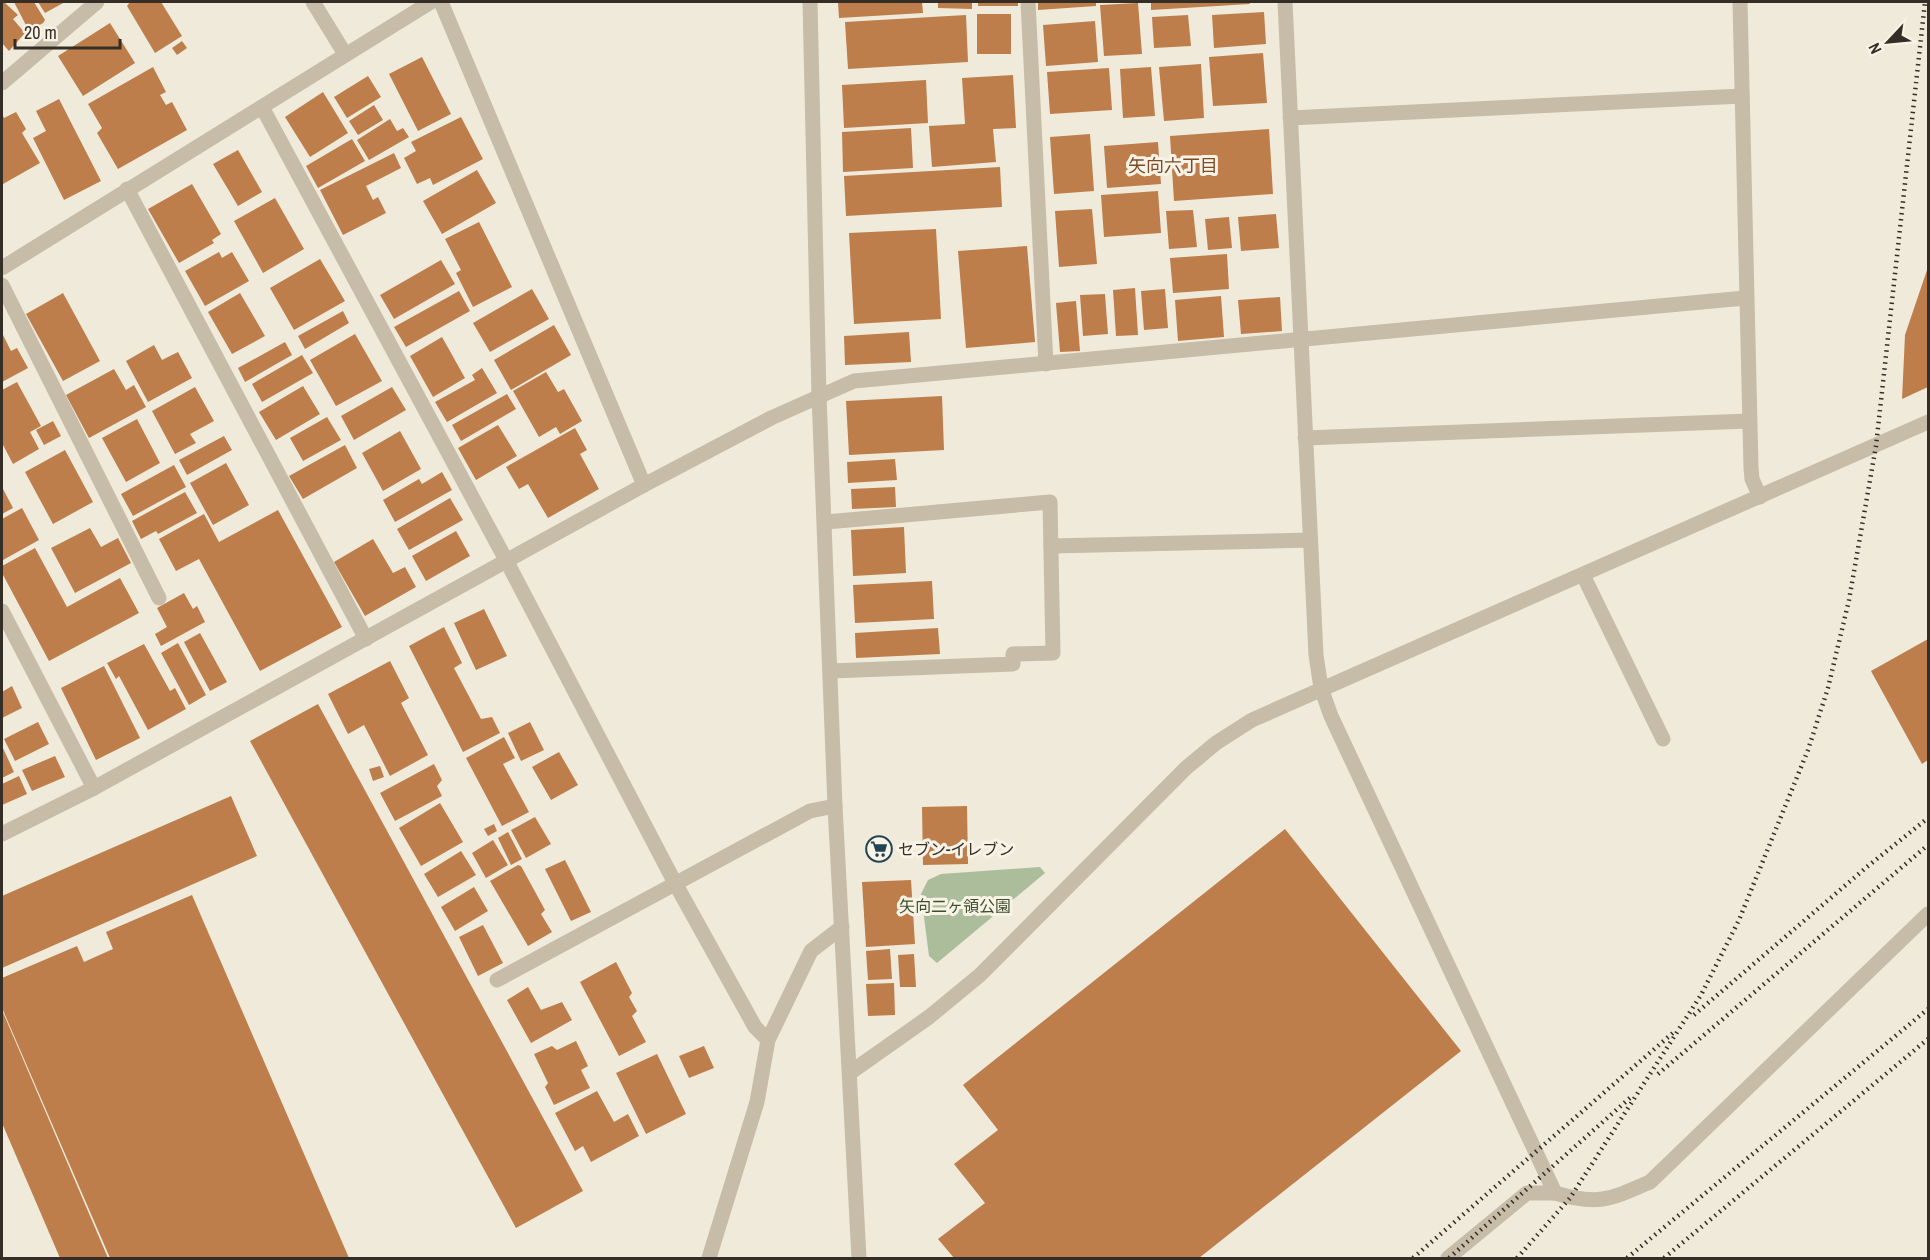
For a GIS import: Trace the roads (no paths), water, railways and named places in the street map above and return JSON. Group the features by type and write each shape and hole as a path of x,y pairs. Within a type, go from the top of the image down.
{"street":[{"path":"2,83 97,2"},
{"path":"313,2 345,54"},
{"path":"2,268 430,2"},
{"path":"441,2 644,485"},
{"path":"810,2 819,396 835,806 851,1072 859,1258"},
{"path":"1028,2 1046,364"},
{"path":"1285,2 1316,655 1321,688 1331,716 1555,1193"},
{"path":"1740,2 1749,421 1752,479 1760,497"},
{"path":"1290,118 1742,96"},
{"path":"262,107 506,560 675,883 755,1027 768,1040"},
{"path":"127,189 366,639"},
{"path":"2,285 159,598"},
{"path":"2,834 94,788 644,485 771,418 854,381 1745,298"},
{"path":"1305,438 1749,421"},
{"path":"851,1072 929,1017 980,975 1186,768 1215,742 1252,720 1321,688 1929,422"},
{"path":"825,522 1050,502 1053,653 1013,654 1013,664 831,671"},
{"path":"1051,546 1310,540"},
{"path":"1583,575 1663,739"},
{"path":"2,611 94,788"},
{"path":"497,980 810,811 835,806"},
{"path":"1448,1258 1527,1193 1555,1193 1570,1198 1608,1200 1650,1182 1929,914"},
{"path":"709,1258 757,1102 768,1040 810,951 842,927"}],"railway":[{"path":"1517,1258 1570,1198 1701,995 1739,920 1808,750 1828,688 1849,600 1876,446 1925,2"},
{"path":"1694,1015 1868,866 1928,818"},
{"path":"1658,1074 1928,845"},
{"path":"1627,1258 1928,1009"},
{"path":"1413,1258 1674,1032"},
{"path":"1664,1258 1928,1039"},
{"path":"1449,1258 1631,1097"}],"place":[{"name":"セブン-イレブン","path":"879,849"}],"district":[{"name":"矢向六丁目","path":"1173,165"}],"park label":[{"name":"矢向二ヶ領公園","path":"955,906"}]}
